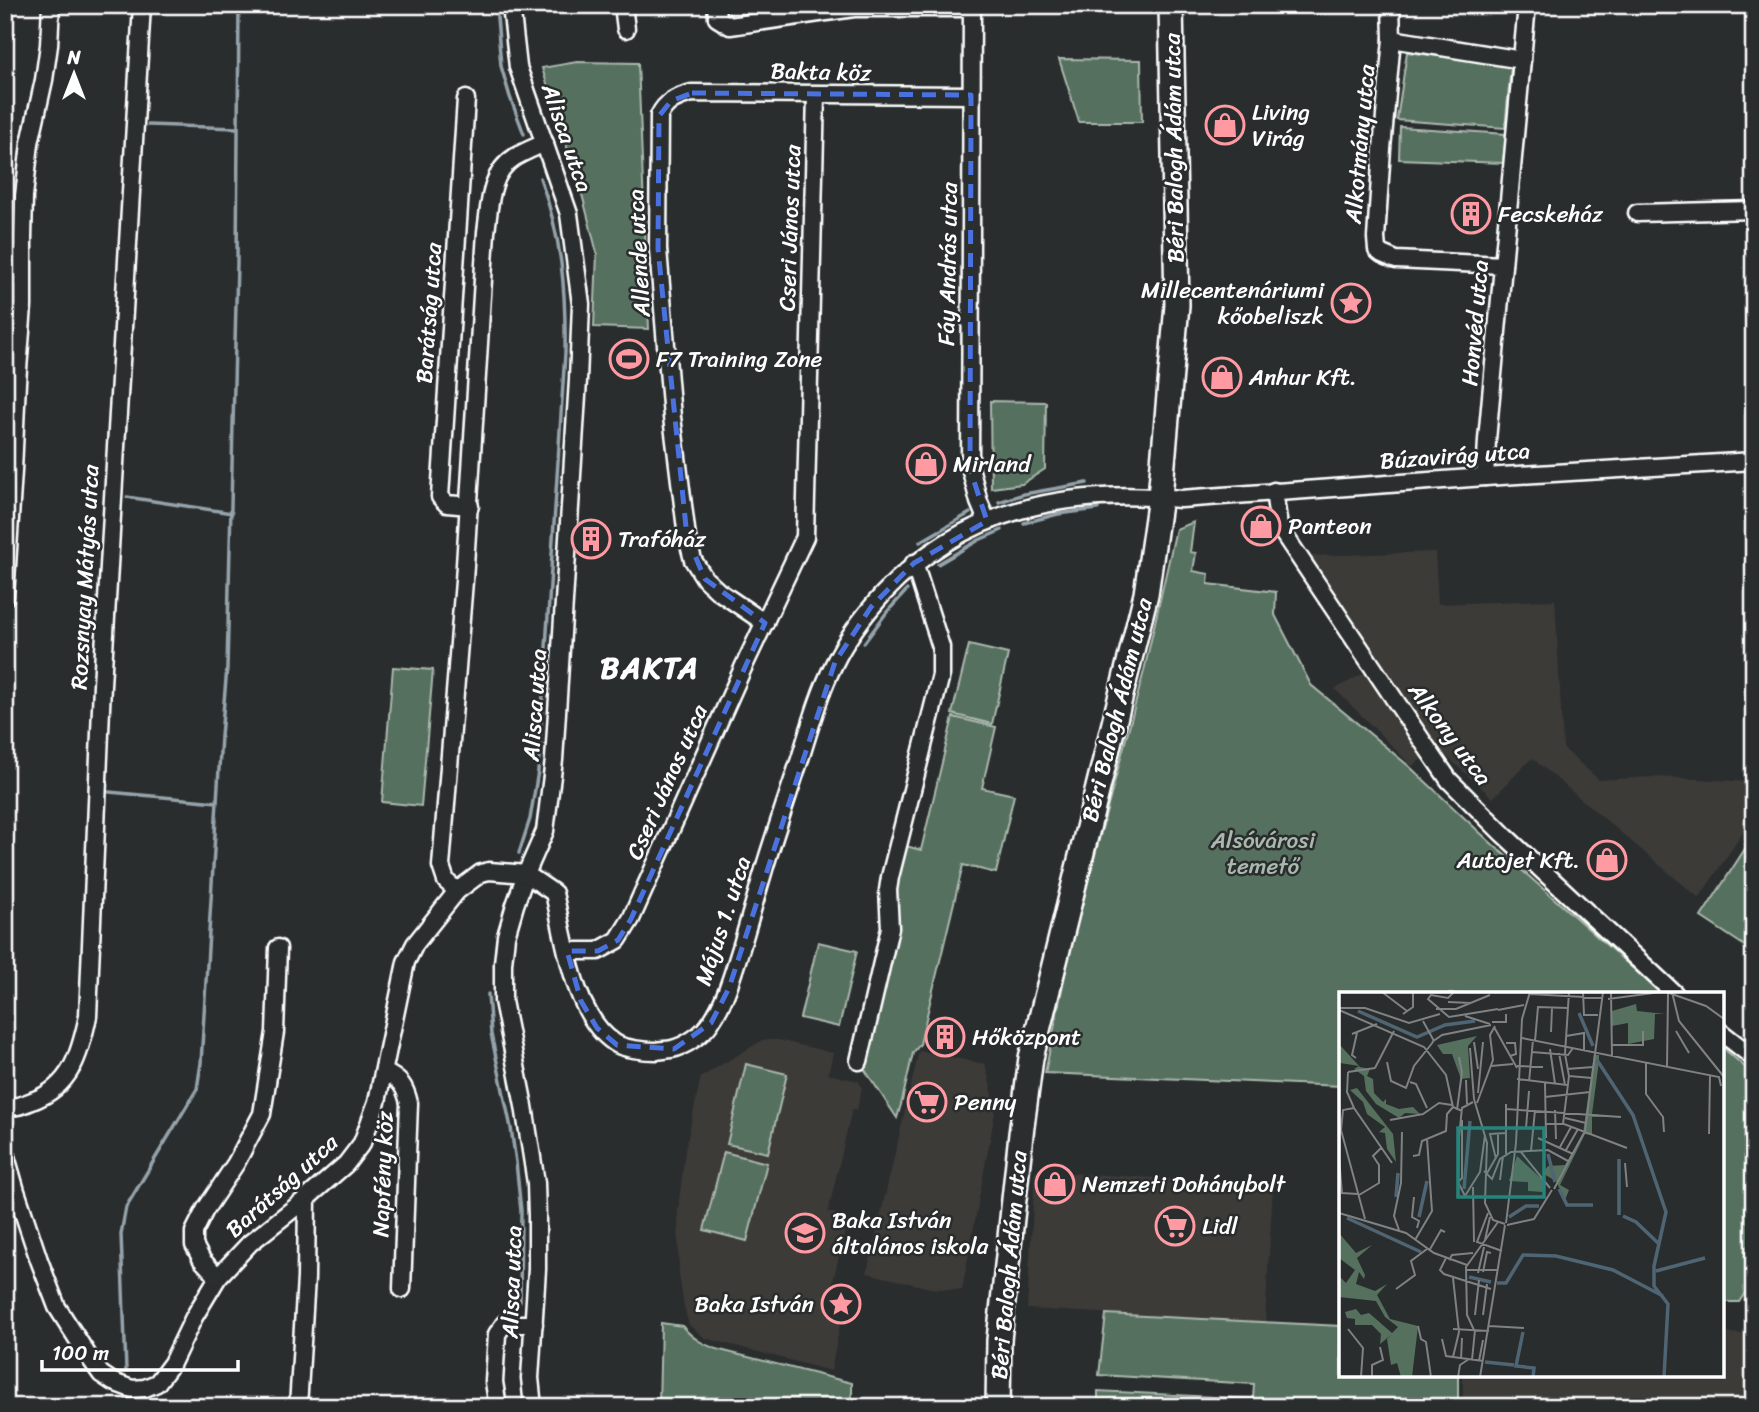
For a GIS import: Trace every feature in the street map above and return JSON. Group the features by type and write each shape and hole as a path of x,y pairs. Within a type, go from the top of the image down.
{"street":[{"path":"5,597 23,306 24,196 30,143 49,45 51,5"},
{"name":"Rozsnyay Mátyás utca","path":"5,1106 15,1108 41,1098 60,1085 73,1068 83,1041 88,1016 104,658 142,5"},
{"name":"Alisca utca","path":"511,5 518,66 569,214 581,312 555,760 545,831 526,874 506,936 503,963 503,1000 536,1183 537,1269 530,1378 533,1407"},
{"path":"623,5 626,29"},
{"path":"716,5 717,18 730,26 854,8 972,7"},
{"name":"Béri Balogh Ádám utca","path":"998,1407 999,1340 1031,1058 1146,594 1160,497 1177,305 1171,5"},
{"path":"1391,5 1392,40 1522,60"},
{"name":"Honvéd utca","path":"1485,477 1527,5"},
{"name":"Fáy András utca","path":"972,7 970,467 987,521"},
{"name":"Alkotmány utca","path":"1392,40 1376,226 1377,250 1396,260 1503,265"},
{"name":"Bakta köz","path":"671,101 678,96 692,93 971,95"},
{"name":"Cseri János utca","path":"567,951 598,951 618,940 631,919 805,537 816,95"},
{"name":"Barátság utca","path":"466,99 440,497 447,504 470,506"},
{"name":"Allende utca","path":"671,101 663,107 658,124 658,249 672,417 687,537 694,560 705,579 718,591 765,622"},
{"path":"457,891 446,881 441,866 470,506 486,232 493,184 499,171 513,158 545,143"},
{"path":"1637,213 1754,210"},
{"name":"Búzavirág utca","path":"1160,497 1181,499 1754,461"},
{"name":"Alkony utca","path":"1274,491 1279,527 1449,780 1673,992"},
{"name":"Május 1. utca","path":"526,874 555,893 581,1001 597,1028 617,1045 649,1051 674,1049 694,1039 710,1023 729,988 773,840 820,699 835,662 871,607 914,564 944,542 1009,512 1075,498 1160,497"},
{"path":"859,1061 890,928 890,877 941,675 941,646 914,564"},
{"name":"Barátság utca","path":"5,1153 57,1307 101,1374 132,1390 158,1383 172,1363 194,1317 218,1277 250,1243 346,1164 362,1143 384,1072 406,962 415,944 457,891 481,873 489,871 526,874"},
{"path":"218,1277 202,1260 194,1245 194,1232 262,1114 275,1032 278,948"},
{"path":"1724,1035 1754,1058"},
{"name":"Napfény köz","path":"384,1072 402,1084 409,1103 402,1289"},
{"path":"298,1407 306,1278 307,1198"},
{"path":"498,1407 494,1382 497,1335 504,1324 534,1324"}],"highlighted area":[{"path":"692,93 971,95 970,469 987,521 914,563 871,607 835,662 729,988 711,1023 674,1049 617,1045 597,1028 581,1001 567,951 598,951 618,940 631,919 765,623 705,579 687,537 658,249 659,116 671,101"}],"shaded area":[{"path":"1435,552 1438,604 1555,600 1563,748 1599,780 1654,777 1754,782 1754,816 1699,898 1532,758 1493,798 1437,748 1412,766 1335,689 1370,670 1300,565 1312,556"},
{"path":"763,1040 778,1040 833,1053 828,1074 858,1081 862,1087 857,1110 852,1109 828,1212 848,1217 827,1307 827,1311 842,1314 831,1371 705,1338 689,1325 684,1307 679,1274 678,1210 685,1151 701,1077"},
{"path":"919,1051 985,1064 996,1107 962,1290 930,1288 867,1273"},
{"path":"1035,1171 1273,1185 1265,1322 1027,1309"},
{"path":"1754,1329 1754,1407 1463,1407 1463,1377 1724,1377 1724,1333 1750,1334"}],"green space":[{"path":"1407,52 1511,66 1505,128 1397,120"},
{"path":"1059,59 1141,60 1142,122 1079,122"},
{"path":"577,62 638,63 649,329 594,327 597,253 583,198 542,68"},
{"path":"1400,127 1506,134 1503,163 1399,159"},
{"path":"990,401 1046,402 1045,469 1022,484 991,488"},
{"name":"Alsóvárosi temető","path":"1194,522 1190,552 1196,553 1193,571 1209,574 1208,584 1276,592 1275,615 1311,685 1410,767 1660,992 1339,992 1339,1086 1045,1073 1071,945 1144,671 1176,529"},
{"path":"969,645 1008,654 992,724 952,714"},
{"path":"393,667 433,670 421,806 382,802"},
{"path":"953,717 996,727 982,788 1014,795 996,873 963,865 920,1044 913,1053 897,1118 859,1061 898,844 921,850"},
{"path":"1754,835 1754,952 1701,917"},
{"path":"818,942 857,951 839,1027 800,1018"},
{"path":"1724,1049 1754,1075 1754,1279 1739,1302 1724,1302"},
{"path":"746,1064 787,1074 768,1153 727,1144"},
{"path":"724,1152 767,1163 747,1241 704,1230"},
{"path":"1106,1314 1339,1326 1339,1377 1458,1377 1458,1407 1098,1407 1098,1391 1253,1399 1254,1384 1099,1375"},
{"path":"661,1323 682,1326 699,1341 720,1350 852,1383 852,1407 659,1407"}],"waterway":[{"path":"126,1370 121,1234 126,1207 197,1089 201,1063 227,668 237,263 239,5"},
{"path":"496,5 501,66 524,134"},
{"path":"148,125 237,128"},
{"path":"519,853 530,819 538,771 565,353 561,264 553,222 540,178"},
{"path":"999,502 1024,494 1087,483"},
{"path":"127,497 232,513"},
{"path":"1024,523 1058,514 1098,509"},
{"path":"920,542 970,513"},
{"path":"938,564 1002,530"},
{"path":"864,643 907,590"},
{"path":"109,792 217,802"},
{"path":"488,994 491,1034 516,1162 521,1211 520,1301"},
{"path":"126,1400 127,1407"}],"place":[{"name":"Living Virág","path":"1225,125"},
{"name":"Fecskeház","path":"1471,214"},
{"name":"Millecentenáriumi kőobeliszk","path":"1351,303"},
{"name":"F7 Training Zone","path":"629,359"},
{"name":"Anhur Kft.","path":"1222,377"},
{"name":"Mirland","path":"926,464"},
{"name":"Panteon","path":"1261,526"},
{"name":"Trafóház","path":"591,539"},
{"name":"Autojet Kft.","path":"1607,860"},
{"name":"Hőközpont","path":"945,1037"},
{"name":"Penny","path":"927,1102"},
{"name":"Nemzeti Dohánybolt","path":"1055,1184"},
{"name":"Lidl","path":"1175,1226"},
{"name":"Baka István általános iskola","path":"805,1233"},
{"name":"Baka István","path":"841,1304"}],"district":[{"name":"BAKTA","path":"650,668"}]}
